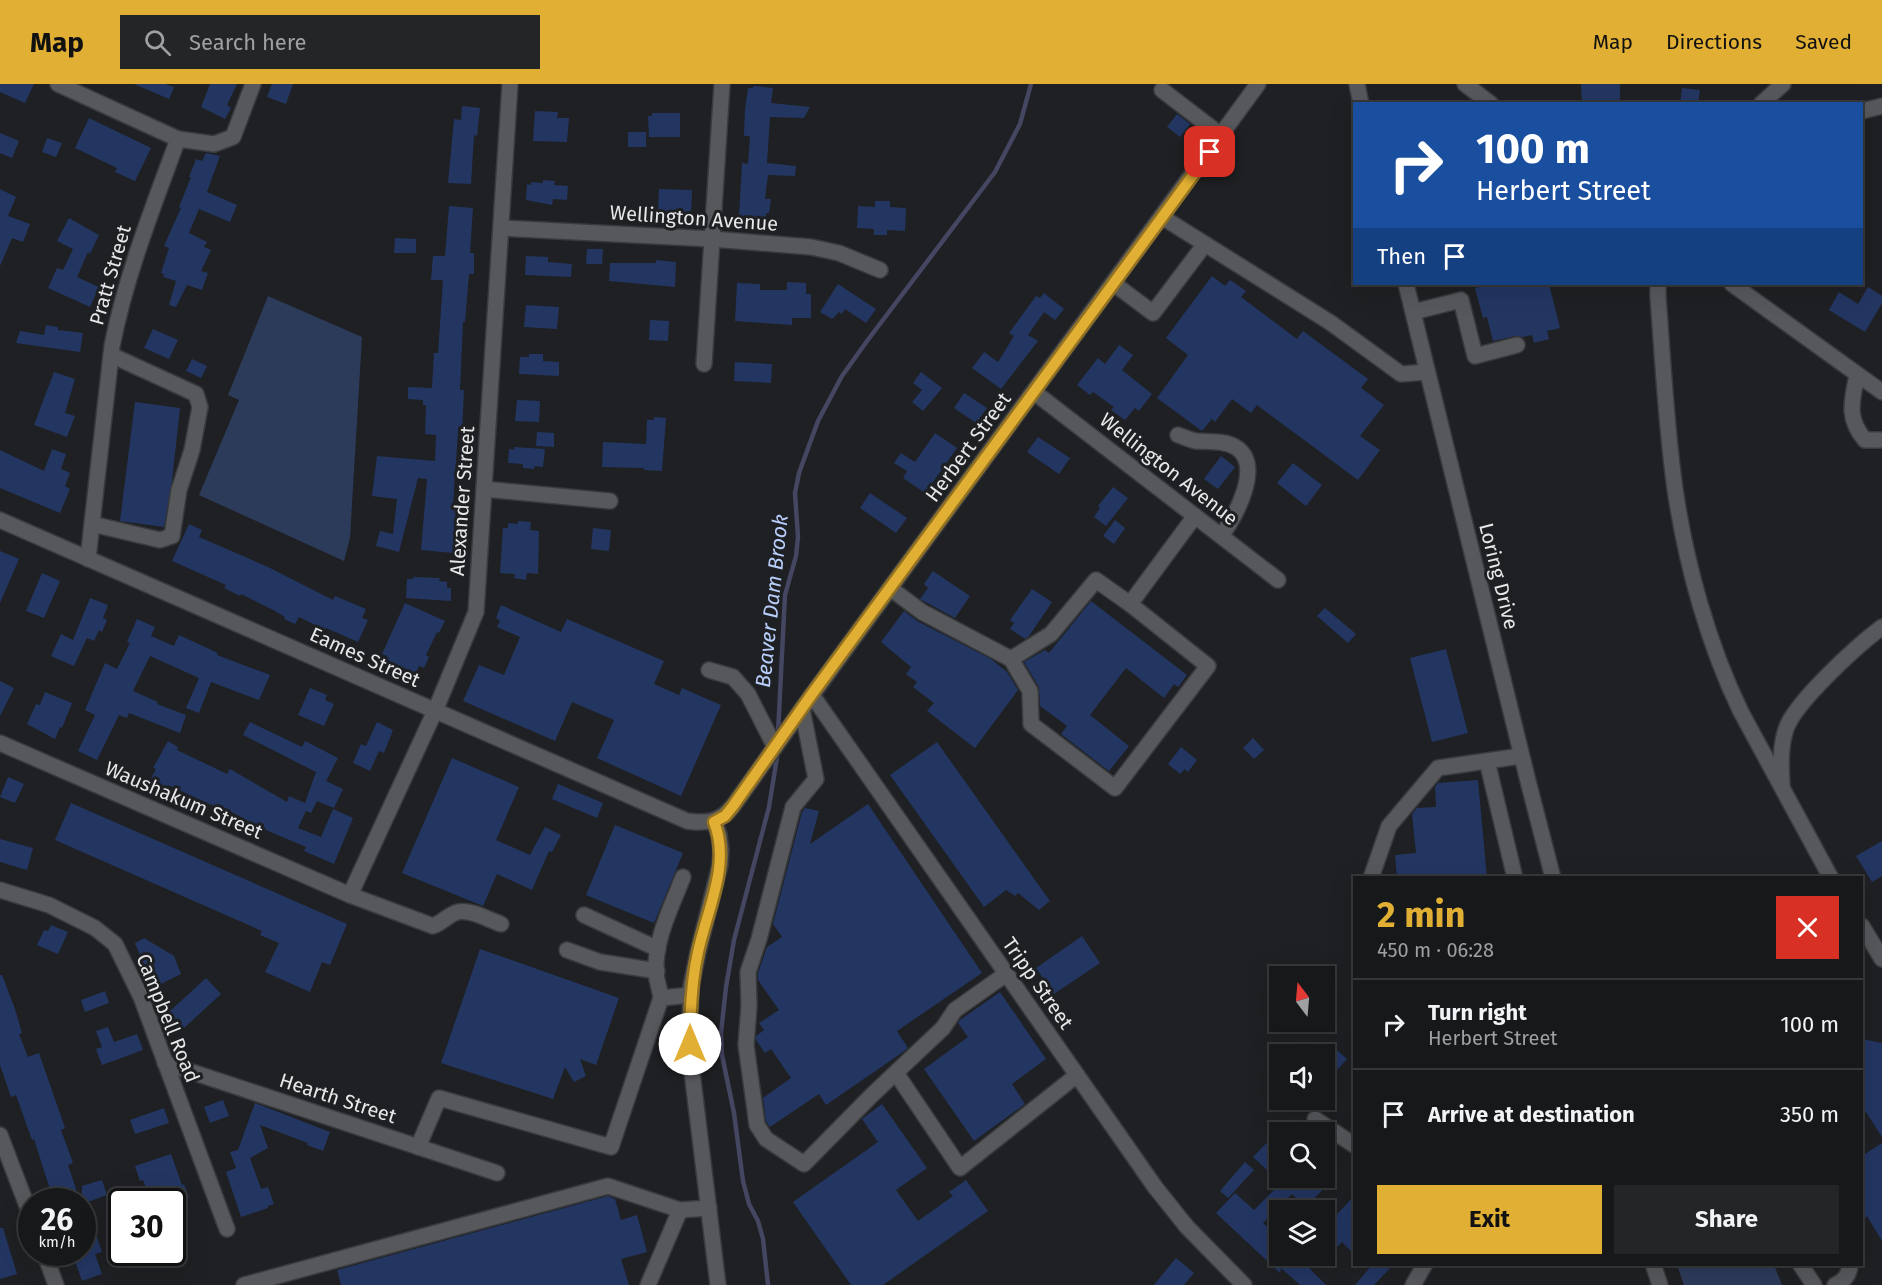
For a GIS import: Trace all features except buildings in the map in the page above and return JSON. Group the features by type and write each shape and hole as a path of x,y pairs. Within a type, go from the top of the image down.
{"street":[{"path":"58,84 178,139 214,144 233,137 253,84"},
{"name":"Alexander Street","path":"350,896 435,711 476,612 510,84"},
{"path":"704,364 722,84"},
{"path":"1357,84 1361,102"},
{"path":"1465,84 1488,102"},
{"path":"1763,102 1783,84"},
{"name":"Herbert Street","path":"714,822 725,816 1258,87"},
{"path":"1162,90 1222,136"},
{"path":"1863,111 1882,106"},
{"name":"Pratt Street","path":"88,559 111,355 117,323 131,270 178,139"},
{"path":"1162,217 1331,323 1401,374 1427,372"},
{"name":"Wellington Avenue","path":"501,228 712,239 811,247 839,253 880,270"},
{"path":"1113,283 1153,313 1204,244"},
{"name":"Loring Drive","path":"1406,285 1552,876"},
{"path":"1659,285 1658,297 1675,488 1693,574 1703,609 1731,692 1830,876"},
{"path":"1733,285 1882,392"},
{"path":"1413,312 1461,300 1475,356 1517,345"},
{"path":"92,524 160,540 172,536 179,490 192,450 200,407 196,394 111,355"},
{"path":"1857,375 1851,408 1856,429 1865,440 1882,440"},
{"name":"Wellington Avenue","path":"1034,392 1278,580"},
{"path":"1178,435 1194,440 1217,441 1237,448 1247,461 1247,482 1231,523 1221,536"},
{"path":"484,489 610,501"},
{"path":"1130,604 1195,516"},
{"name":"Eames Street","path":"0,520 687,821 701,824 714,822"},
{"path":"890,588 922,612 1011,658 1030,691 1030,724 1115,788 1208,666 1096,580 1051,634 1011,658"},
{"path":"1787,799 1782,784 1782,746 1786,728 1794,714 1858,646 1882,627"},
{"path":"709,670 733,677 748,694 775,747"},
{"name":"Tripp Street","path":"812,694 1171,1209 1244,1285"},
{"path":"798,715 816,779 793,807 759,939 748,972 749,1005 746,1045 757,1125 766,1139 804,1164 943,1028 955,1010 1006,974"},
{"name":"Waushakum Street","path":"0,743 350,896 433,926 458,912 468,912 501,924"},
{"path":"1372,876 1389,826 1438,768 1521,756"},
{"path":"1487,761 1515,876"},
{"path":"714,822 721,849 720,865 698,952 691,995 691,1053 718,1285"},
{"path":"418,1147 439,1098 611,1147 661,998 657,949 683,877"},
{"name":"Campbell Road","path":"0,890 49,905 95,928 115,944 141,997 227,1229"},
{"path":"584,915 657,949"},
{"path":"1863,928 1882,958"},
{"path":"567,950 600,962 657,971"},
{"path":"661,998 691,995"},
{"name":"Hearth Street","path":"165,1063 497,1173"},
{"path":"896,1072 960,1168 1077,1075"},
{"path":"1315,1119 1353,1144"},
{"path":"0,1135 20,1188"},
{"path":"243,1285 608,1186 680,1210 709,1208"},
{"path":"648,1285 680,1210"},
{"path":"49,1266 56,1285"},
{"path":"1413,1285 1424,1266"},
{"path":"1654,1266 1660,1285"},
{"path":"1801,1266 1809,1281 1814,1285"}],"shaded area":[{"path":"268,296 362,337 350,538 344,561 199,495 239,400 228,395"},
{"path":"1677,1266 1774,1266 1782,1285 1684,1285"}],"waterway":[{"name":"Beaver Dam Brook","path":"778,733 785,595 796,556 798,537 795,493 799,473 818,421 842,376 995,172 1020,124 1031,84"},
{"name":"Beaver Dam Brook","path":"768,1285 763,1239 758,1221 749,1204 743,1181 734,1113 722,1055 721,1033 734,940 769,807 778,751"}],"route":[{"path":"690,1044 692,986 698,952 720,865 721,849 714,822 725,816 733,806 812,694 1210,152"}]}
